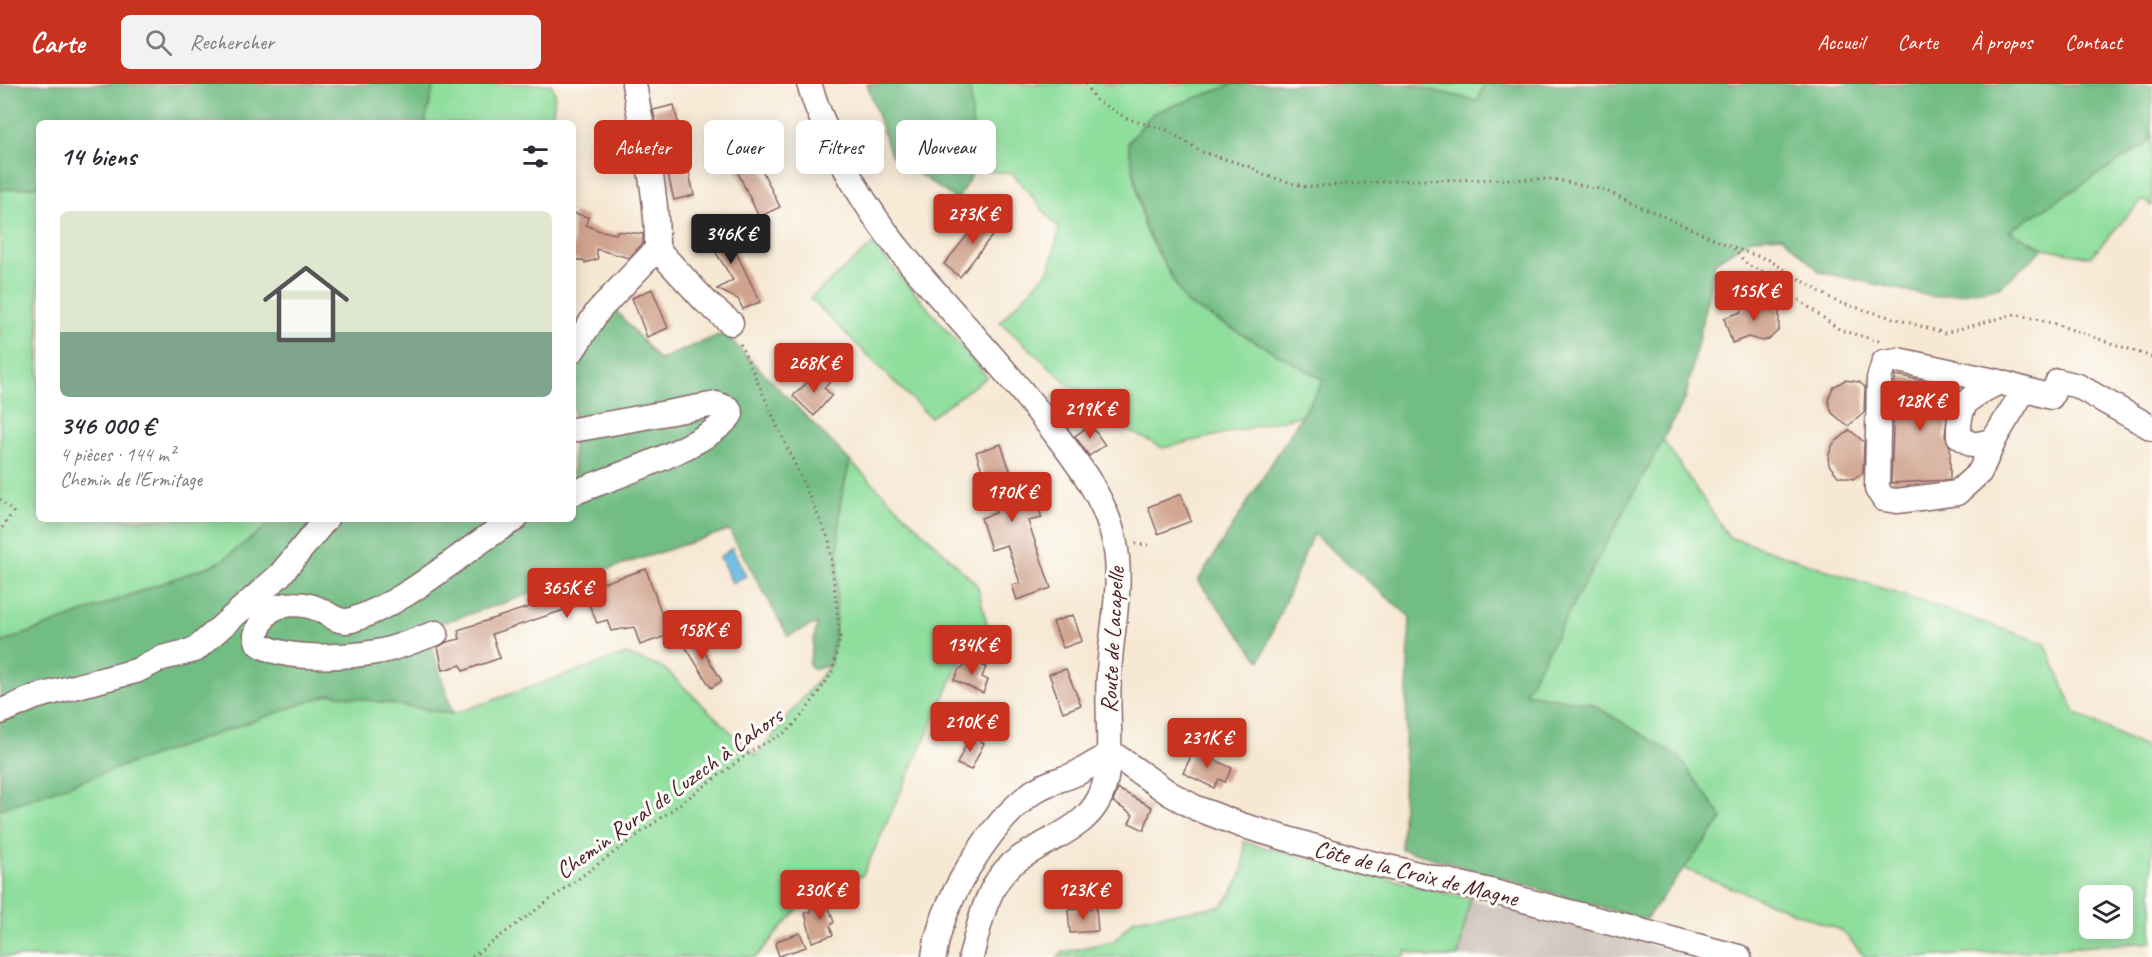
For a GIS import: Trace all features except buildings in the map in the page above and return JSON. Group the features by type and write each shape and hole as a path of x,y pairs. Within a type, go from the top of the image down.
{"street":[{"path":"576,345 598,311 657,249 658,218 654,186 634,84"},
{"name":"Route de Lacapelle","path":"809,84 844,165 879,221 908,261 988,349 1036,408 1080,465 1105,511 1115,543 1118,570 1108,690 1104,786"},
{"path":"657,249 706,302 731,323"},
{"path":"1996,436 1980,472 1957,493 1897,501 1884,499 1877,489 1868,430 1884,362 1898,360 1999,382 2051,397 2058,381 2078,386 2152,428"},
{"path":"1999,382 1971,397 1958,413 1959,436 1972,445 1993,441 2024,390"},
{"path":"576,429 716,404 729,409 731,414 726,422 696,442 576,492"},
{"path":"0,712 35,697 136,671 162,658 195,650 280,575 324,522"},
{"path":"436,633 383,651 328,655 281,654 258,643 256,635 269,611 288,604 318,608 340,621 348,621 397,602 480,539 509,522"},
{"path":"934,957 940,922 982,849 1009,814 1033,793 1054,779 1073,776 1107,755"},
{"name":"Côte de la Croix de Magne","path":"1107,755 1116,756 1169,793 1240,825 1362,861 1494,892 1739,957"},
{"path":"971,957 981,919 996,882 1012,864 1083,821 1094,807 1104,786 1073,776"}],"path":[{"path":"1086,84 1096,100 1128,119 1167,130 1202,152 1251,167 1264,176 1306,187 1378,181 1553,180 1604,190 1732,248 1769,260 1837,302 1945,333 2015,314 2055,324 2152,357"},
{"path":"1732,248 1749,265 1768,274 1792,295 1840,330"},
{"name":"Chemin Rural de Luzech à Cahors","path":"472,957 756,748 788,731 805,712 832,673 840,637 829,540 731,323"},
{"path":"0,500 13,513 0,531"},
{"path":"1130,544 1148,545"}],"shaded area":[{"path":"1470,899 1698,957 1458,957"}],"green space":[{"path":"0,84 434,84 426,120 36,120 36,186 0,190"},
{"path":"434,84 551,84 555,93 552,120 426,120"},
{"path":"867,84 970,84 972,120 896,120 896,158 891,155 884,134 884,120 879,120"},
{"path":"970,84 1235,84 1153,113 1128,142 1144,228 1186,303 1324,380 1303,415 1163,448 1108,420 1000,322 1050,269 1059,229 1013,174 996,172 996,120 972,120"},
{"path":"1235,84 1405,84 1478,101 1484,84 2152,84 2152,136 2146,144 2009,231 2044,248 2000,287 1934,297 1820,272 1782,236 1752,238 1715,262 1686,397 1525,693 1592,704 1679,757 1723,818 1645,920 1401,849 1410,617 1313,534 1260,661 1198,581 1324,380 1186,303 1145,228 1128,143 1153,113"},
{"path":"1405,84 1484,84 1478,101"},
{"path":"2152,136 2152,206 2142,200 2090,257 2044,248 2009,231 2146,144"},
{"path":"919,174 972,174 957,200"},
{"path":"36,185 36,522 272,522 220,562 0,643 0,190"},
{"path":"873,244 987,377 930,417 810,298"},
{"path":"613,307 659,360 724,333 850,461 840,504 835,635 830,665 814,670 809,665 817,623 788,636 729,530 426,628 453,714 331,694 0,809 0,643 220,562 272,522 576,522 576,359"},
{"path":"1663,440 1729,537 2045,643 2075,713 2152,751 2152,942 1926,957 1865,957 1842,931 1684,869 1723,818 1524,694"},
{"path":"850,461 977,585 995,655 962,657 863,875 798,909 756,957 0,957 0,809 331,693 453,714 626,654 665,669 756,756 830,665 835,635 840,504"},
{"path":"1244,842 1470,899 1458,957 1429,957 1406,951 1405,957 1057,957 1064,952 1114,941 1134,919 1222,906 1240,877 1244,862"}],"water":[{"path":"732,548 746,576 732,583 720,557"}]}
